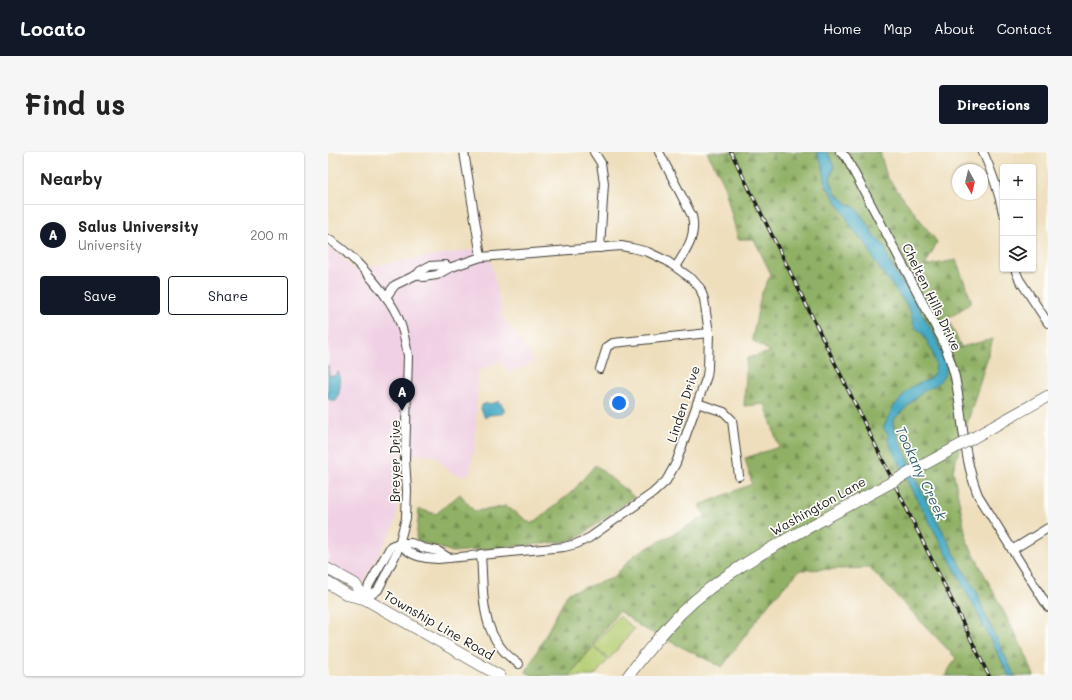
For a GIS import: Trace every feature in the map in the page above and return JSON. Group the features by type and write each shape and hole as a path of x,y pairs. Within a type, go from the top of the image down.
{"main road":[{"name":"Washington Lane","path":"628,676 646,653 682,613 723,579 770,549 1048,396"},
{"name":"Township Line Road","path":"328,569 355,584 365,599"},
{"name":"Township Line Road","path":"328,583 348,595 365,599 500,676"}],"street":[{"path":"464,152 481,258"},
{"path":"594,152 601,163 604,183 600,248"},
{"path":"659,152 693,221 693,236 676,268"},
{"name":"Chelten Hills Drive","path":"840,152 846,157 942,339 952,365 974,485 978,495 1048,607"},
{"path":"984,152 1001,200"},
{"name":"Breyer Drive","path":"328,239 340,246 386,297 395,311 401,325 408,356 405,459 407,490 406,518 397,552 378,590 365,599"},
{"name":"Linden Drive","path":"386,297 396,285 418,274 422,277 437,274 449,268 481,258 621,246 637,249 660,258 692,279 700,288 704,298 710,333 708,368 674,468 666,481 653,493 589,538 582,542 564,547 449,558 438,552 411,543 400,543"},
{"path":"1016,272 1019,279 1048,323"},
{"path":"600,369 607,347 614,343 710,333"},
{"path":"697,403 724,412 732,420 739,476"},
{"path":"1012,550 1048,528"},
{"path":"481,554 486,614 489,628 502,650 511,659 519,664"}],"shaded area":[{"path":"328,247 339,254 353,269 475,249 491,262 503,317 535,362 510,373 500,361 478,371 474,450 470,473 467,475 458,475 452,473 436,456 401,453 396,519 392,530 364,581 355,580 328,563"}],"green space":[{"path":"707,152 880,152 887,177 937,242 925,266 956,260 972,302 948,319 961,347 993,339 953,470 967,541 1027,657 1034,676 945,676 956,658 870,568 800,570 769,603 722,667 641,627 619,611 569,676 534,676 526,672 568,593 613,578 634,555 705,517 700,505 752,484 745,458 779,447 765,404 744,406 747,358 771,352 752,340 761,295 771,274 754,239 738,239 723,181"},
{"path":"595,465 634,497 576,539 560,542 453,552 416,540 419,509 436,514 460,494 474,511 506,506 532,524 573,491"},
{"path":"619,616 634,629 609,659 594,646"},
{"path":"593,647 608,660 594,676 569,676"}],"water":[{"path":"817,152 827,152 831,159 834,167 830,179 835,193 848,204 855,207 870,227 872,234 885,247 889,261 915,301 936,338 947,366 945,374 939,382 925,390 913,400 896,417 893,422 893,426 918,484 961,566 978,594 982,609 1015,676 1009,676 912,489 888,441 888,434 883,428 893,407 905,393 911,387 929,379 934,373 936,366 932,351 923,334 914,326 911,314 906,304 875,262 867,245 852,228 826,185 823,168"},
{"path":"328,365 329,375 334,376 338,372 340,378 339,394 336,401 328,399"},
{"path":"499,401 504,408 504,412 502,414 489,415 485,418 481,409 482,405"}],"railway":[{"path":"731,152 989,676"}],"place":[{"name":"Salus University","path":"402,411"}],"water label":[{"name":"Tookany Creek","path":"921,473"}]}
